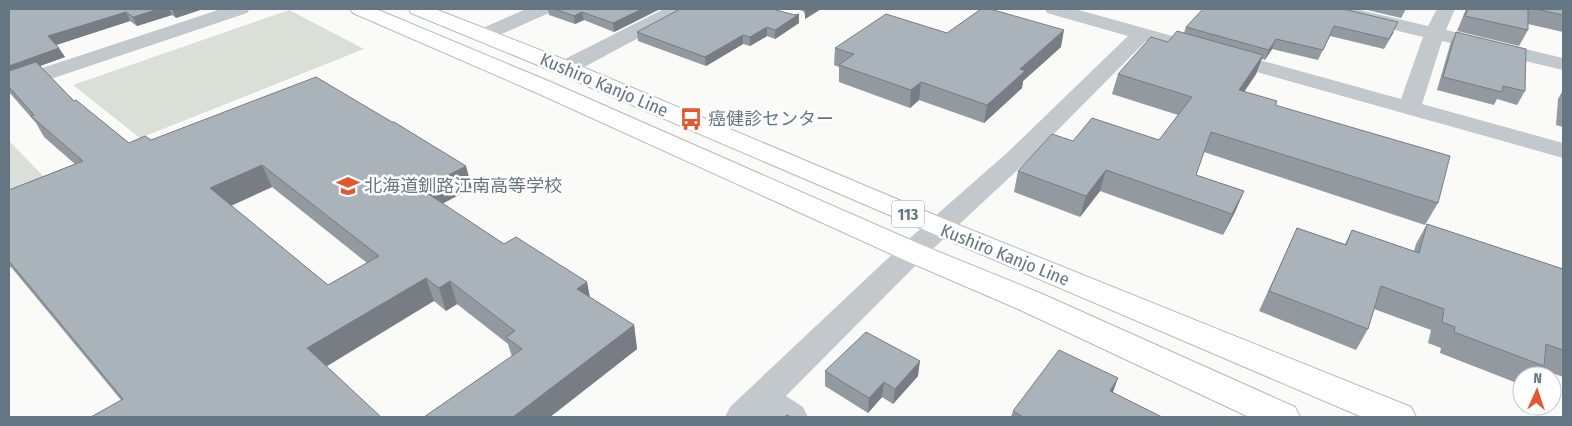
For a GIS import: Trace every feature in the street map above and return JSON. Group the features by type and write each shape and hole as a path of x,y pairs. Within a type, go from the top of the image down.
{"main road":[{"name":"Kushiro Kanjo Line","path":"360,9 545,88 912,252 1029,301 1282,417"},
{"name":"Kushiro Kanjo Line","path":"418,9 564,68 939,227 1398,417"}],"street":[{"path":"9,86 240,9"},
{"path":"481,36 542,9"},
{"path":"564,68 678,9"},
{"path":"1054,9 1563,151"},
{"path":"1332,9 1563,64"},
{"path":"1409,108 1435,33 1446,9"},
{"path":"765,411 912,252 1017,157 1143,33"}],"shaded area":[{"path":"289,10 364,49 140,138 73,85"},
{"path":"9,141 49,182 9,198"}],"building":[{"path":"9,9 159,9 133,17 126,12 48,36 59,48 9,66"},
{"path":"555,9 642,9 613,23 582,12 574,16"},
{"path":"680,9 772,9 795,15 799,14 775,30 767,27 750,37 743,35 705,57 637,32"},
{"path":"981,9 990,9 1064,30 1020,69 1025,71 987,105 921,82 911,90 839,65 854,54 835,48 886,14 947,33"},
{"path":"1203,9 1343,9 1398,22 1389,39 1334,26 1323,50 1276,39 1269,50 1186,27"},
{"path":"1468,9 1528,9 1528,30 1465,16"},
{"path":"1536,9 1563,9 1563,15"},
{"path":"1177,31 1263,55 1239,90 1277,101 1275,105 1450,156 1438,203 1211,132 1196,175 1244,191 1232,214 1106,170 1086,196 1018,171 1052,134 1073,141 1092,118 1159,140 1192,97 1118,74 1151,37 1168,42"},
{"path":"1456,32 1526,49 1525,91 1503,86 1502,92 1443,77"},
{"path":"36,62 74,101 76,100 129,143 145,136 151,140 316,77 466,166 421,189 504,244 516,237 587,282 577,289 634,325 513,417 424,417 522,349 506,337 515,331 450,281 439,288 426,278 307,348 381,417 91,417 123,399 9,261 9,190 83,161 31,116 34,115 9,87 9,71","holes":["262,165 379,256 328,285 210,188"]},
{"path":"1427,224 1563,269 1563,350 1546,344 1544,366 1454,332 1455,327 1442,322 1444,309 1381,286 1368,329 1269,291 1297,228 1346,245 1352,230 1419,253"},
{"path":"866,332 920,361 895,389 884,382 869,398 825,371"},
{"path":"1059,350 1118,378 1110,391 1162,417 1023,417 1013,411"}],"place":[{"name":"癌健診センター","path":"691,119"},
{"name":"北海道釧路江南高等学校","path":"348,186"}]}
